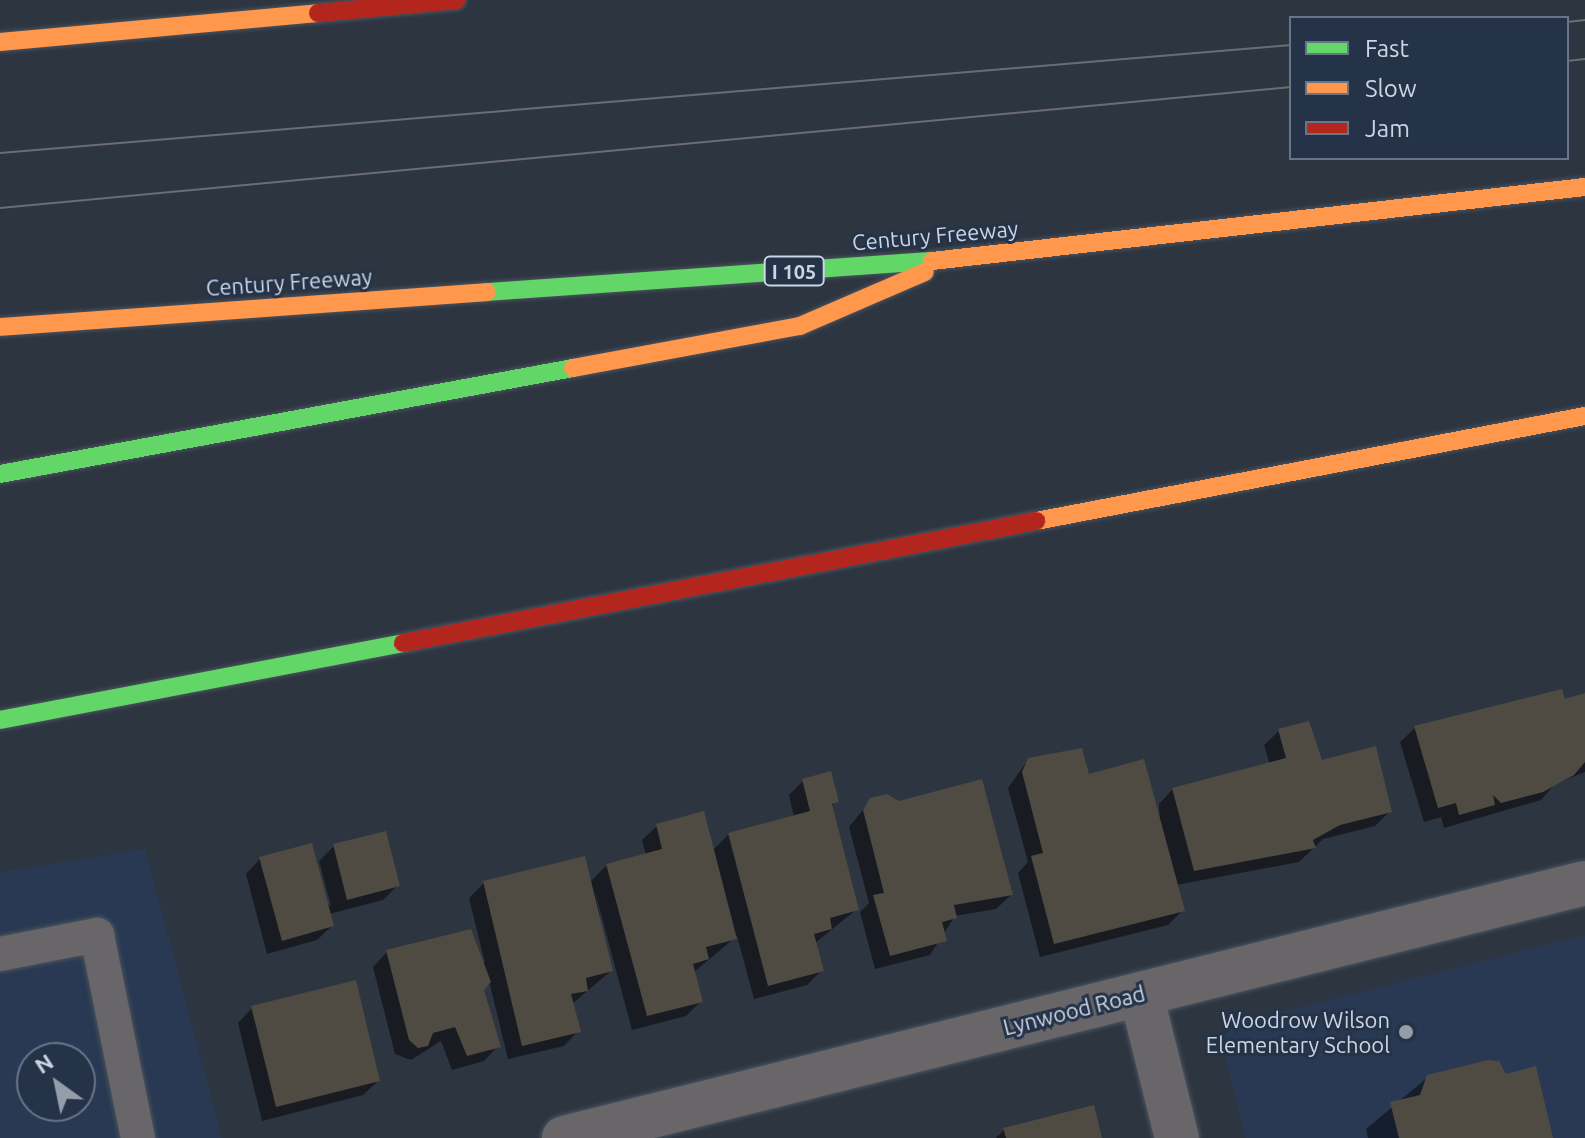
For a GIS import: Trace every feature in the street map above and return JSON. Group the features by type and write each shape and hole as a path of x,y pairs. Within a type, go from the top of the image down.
{"highway":[{"path":"0,42 456,0"},
{"name":"Century Freeway","path":"0,327 955,259 1585,187"},
{"path":"0,474 800,326 955,259"},
{"path":"0,720 1585,416"}],"street":[{"name":"Lynwood Road","path":"564,1138 646,1128 1141,994 1585,883"},
{"path":"1141,994 1177,1138"}],"lane":[{"path":"0,954 97,935 138,1138"}],"shaded area":[{"path":"145,849 222,1138 0,1138 0,872"},
{"name":"Woodrow Wilson Elementary School","path":"1585,935 1585,1138 1246,1138 1221,1040 1233,1024"}],"building":[{"path":"1562,689 1565,699 1585,693 1585,762 1574,775 1543,792 1501,803 1493,795 1495,805 1459,815 1456,803 1438,808 1414,726"},
{"path":"1309,721 1322,760 1376,746 1392,812 1340,825 1313,840 1316,848 1194,871 1172,788 1286,758 1278,729"},
{"path":"1082,748 1089,774 1144,759 1185,911 1054,944 1031,856 1043,853 1022,772 1028,758"},
{"path":"831,771 839,802 832,804 859,910 830,918 832,929 814,934 824,971 768,986 728,833 810,811 802,779"},
{"path":"982,779 1013,895 954,905 957,918 942,922 947,941 890,956 873,895 884,893 863,810 870,798 887,794 899,801"},
{"path":"704,811 737,939 706,947 709,959 693,964 703,1002 647,1016 606,864 662,849 656,824"},
{"path":"386,831 400,886 347,900 333,844"},
{"path":"312,843 334,926 282,941 259,857"},
{"path":"585,856 613,971 586,978 588,991 571,994 581,1032 522,1046 483,881"},
{"path":"471,929 491,982 484,990 501,1047 467,1056 455,1027 433,1033 428,1046 418,1048 409,1040 386,950"},
{"path":"356,980 380,1081 276,1107 251,1006"},
{"path":"1488,1060 1499,1061 1506,1074 1536,1066 1553,1138 1399,1138 1390,1102 1420,1095 1427,1075"},
{"path":"1094,1105 1102,1138 1006,1138 1003,1128"}],"tram line":[{"path":"1569,22 1585,20"},
{"path":"0,153 1289,45"},
{"path":"1569,61 1585,59"},
{"path":"0,208 1289,87"}],"traffic: fast":[{"path":"487,292 932,261"},
{"path":"0,474 573,368"},
{"path":"0,720 403,643"}],"traffic: slow":[{"path":"0,42 318,13"},
{"path":"932,261 1585,187"},
{"path":"573,368 800,326 925,272"},
{"path":"0,327 487,292"},
{"path":"1036,521 1585,416"}],"traffic: jam":[{"path":"318,13 456,0"},
{"path":"403,643 1036,521"}],"place":[{"name":"Woodrow Wilson Elementary School","path":"1406,1032"}]}
